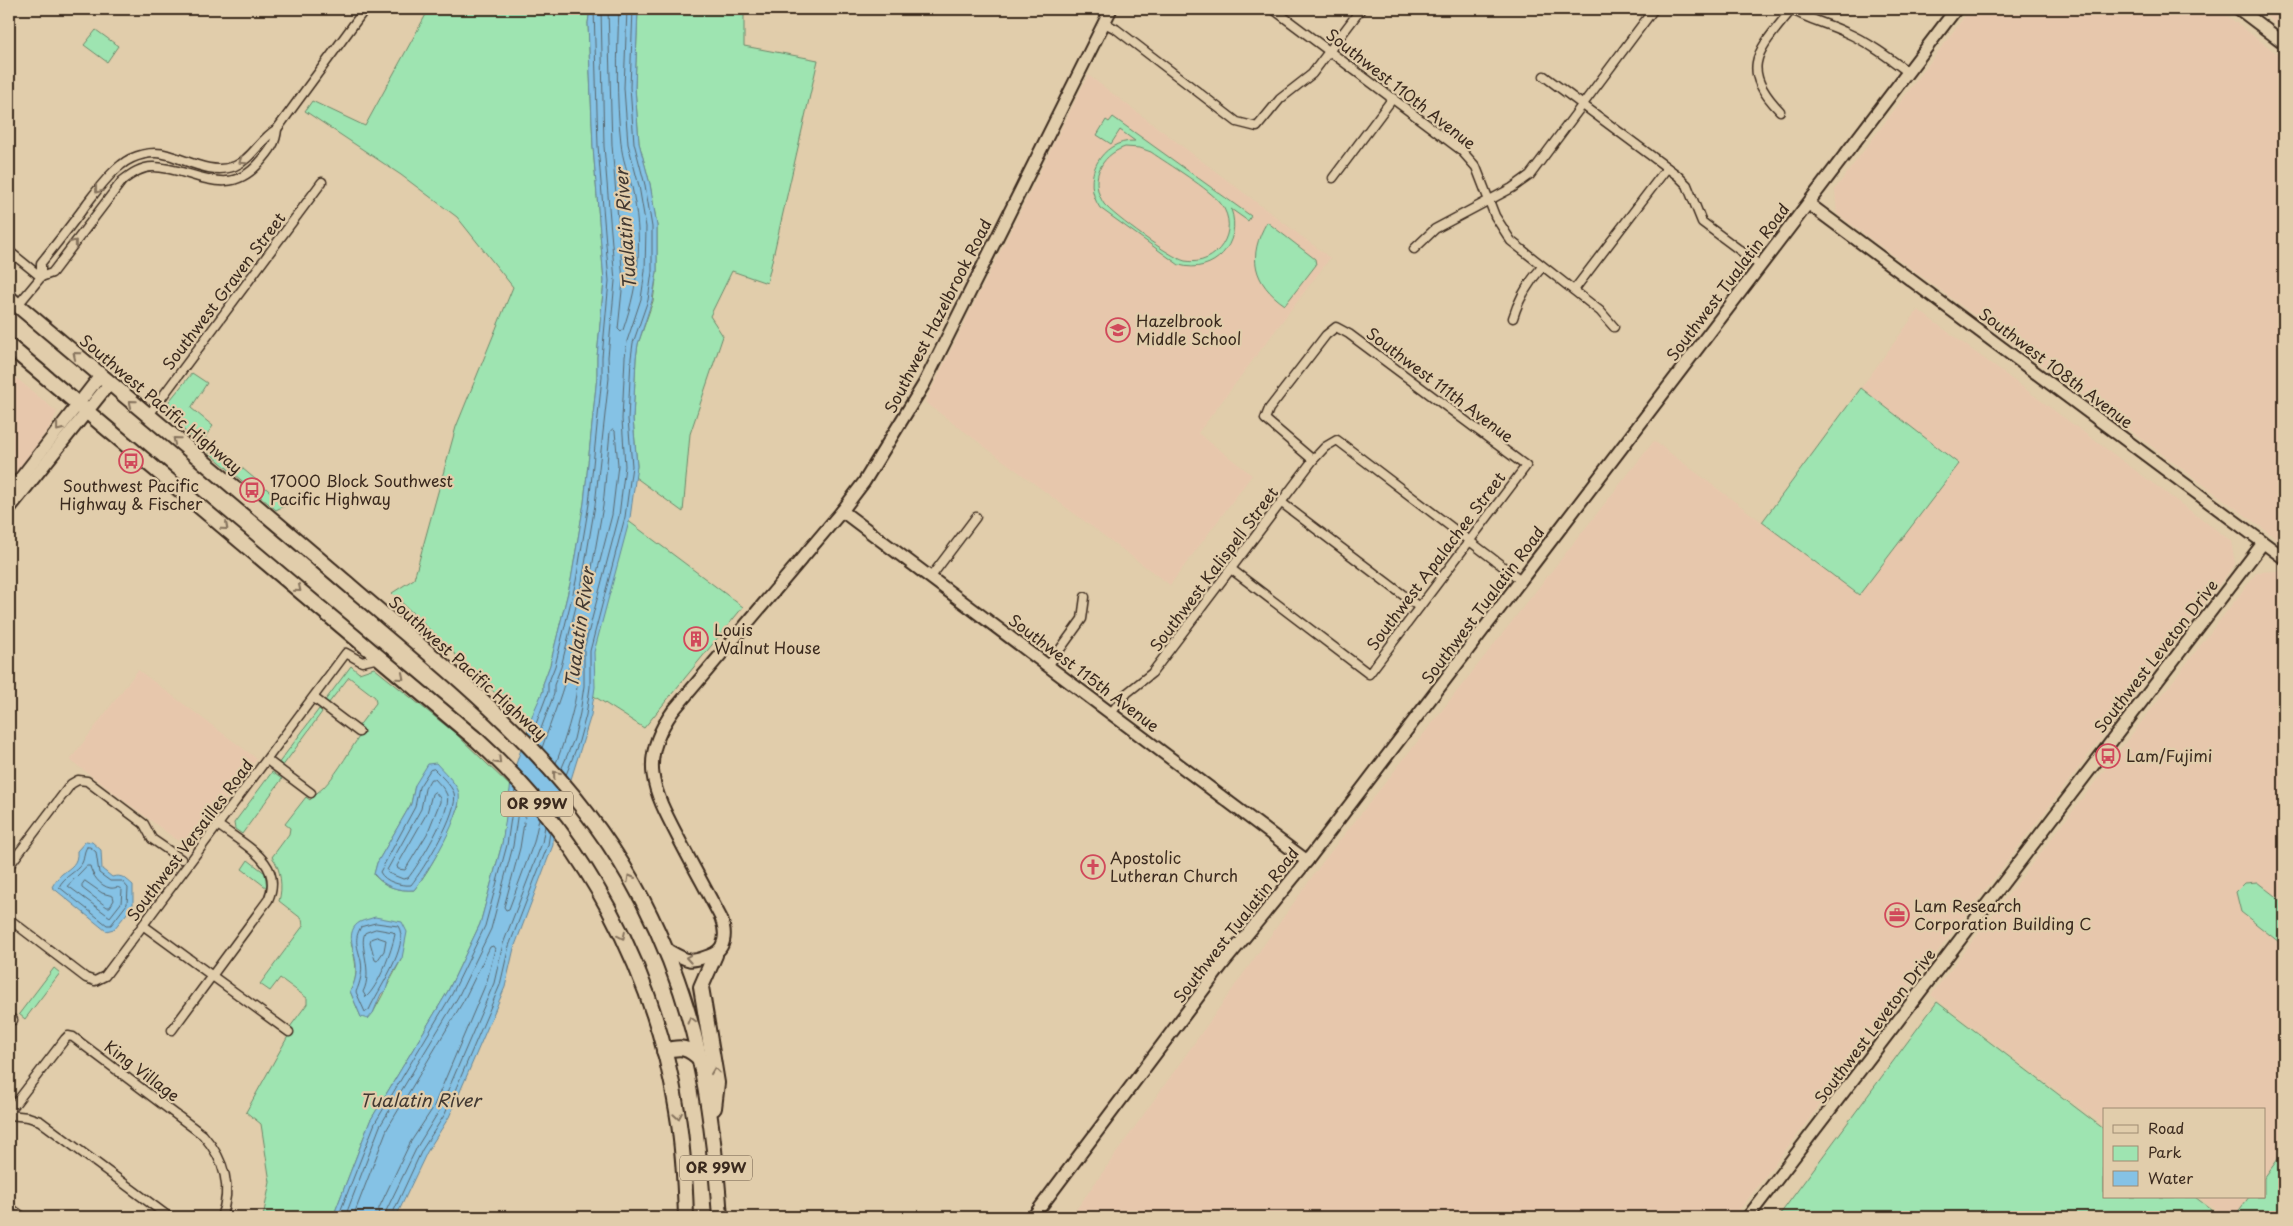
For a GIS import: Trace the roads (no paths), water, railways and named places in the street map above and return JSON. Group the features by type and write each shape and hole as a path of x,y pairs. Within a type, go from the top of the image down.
{"highway":[{"name":"Southwest Pacific Highway","path":"13,302 306,547 478,696 510,725 552,769 607,840 643,902 664,948 689,1014 701,1060 712,1119 720,1217"},
{"name":"OR 99W","path":"9,346 462,728 498,761 534,801 565,840 599,893 642,982 664,1051 681,1138 686,1217"},
{"path":"712,1119 717,1097 717,1083 701,987 715,955"},
{"path":"664,1051 679,1047 685,1048 701,1060"}],"street":[{"path":"40,277 42,263 106,179 122,164 132,158 155,153 166,154 209,168 228,168 244,160 266,136 278,129 365,9"},
{"name":"Southwest Hazelbrook Road","path":"715,955 725,937 723,924 657,796 652,769 656,738 672,711 842,511 864,482 924,384 1112,9"},
{"name":"Southwest 110th Avenue","path":"1273,9 1470,158 1482,180 1495,216 1511,241 1603,313 1614,327"},
{"path":"1104,24 1116,29 1237,122 1257,127 1280,99 1312,74 1361,9"},
{"path":"1414,249 1435,229 1512,188 1530,175 1654,9"},
{"path":"1780,112 1765,95 1757,81 1756,63 1765,43 1792,9 1814,22 1844,31 1869,44 1908,72"},
{"name":"Southwest Tualatin Road","path":"1033,1217 1222,965 1307,861 1522,581 1956,9"},
{"path":"2239,9 2284,43"},
{"path":"1544,76 1667,168 1687,186 1702,222 1761,266"},
{"path":"1333,178 1393,98"},
{"path":"13,302 40,277 52,272 122,181 132,173 153,167 208,180 231,181 252,170 258,164 276,142 278,129"},
{"path":"1574,290 1667,168"},
{"name":"Southwest Graven Street","path":"148,416 322,182"},
{"name":"Southwest 108th Avenue","path":"1809,204 2284,558"},
{"path":"9,251 40,277"},
{"path":"1513,318 1518,302 1528,283 1542,266"},
{"name":"Southwest 111th Avenue","path":"1313,460 1265,419 1269,409 1326,335 1336,327 1349,334 1526,466"},
{"path":"9,493 105,380"},
{"path":"9,509 82,408"},
{"name":"Southwest Kalispell Street","path":"1111,713 1127,693 1152,673 1313,460 1325,447 1337,440 1470,541"},
{"name":"Southwest Apalachee Street","path":"1232,569 1369,674 1526,466"},
{"path":"1282,503 1419,606"},
{"name":"Southwest 115th Avenue","path":"842,511 1307,861"},
{"path":"930,578 976,517"},
{"path":"1470,541 1522,581"},
{"name":"Southwest Leveton Drive","path":"1748,1217 2263,543"},
{"path":"1048,666 1082,619 1085,597"},
{"name":"Southwest Versailles Road","path":"9,919 86,978 95,981 105,976 346,654 362,662 379,658"},
{"path":"314,698 359,732"},
{"path":"267,760 311,793"},
{"path":"9,866 71,784 78,780 87,781 144,824 152,839 181,859"},
{"path":"172,1030 268,900 274,888 272,873 267,863 218,826"},
{"path":"144,926 289,1032"},
{"path":"664,948 689,960 703,959 715,955"},
{"name":"King Village","path":"9,1114 65,1039 68,1036 73,1037 203,1135 213,1146 220,1158 227,1188 226,1204 221,1217"},
{"path":"9,1114 28,1116 40,1121 169,1217"},
{"path":"9,1207 23,1217"}],"water":[{"name":"Tualatin River","path":"590,9 638,9 635,87 639,143 650,184 657,226 657,272 652,301 638,344 636,358 633,419 637,466 630,518 594,652 595,687 591,715 553,837 553,845 514,948 505,987 449,1117 427,1152 396,1217 333,1217 370,1121 448,991 480,924 502,844 512,776 534,711 543,691 543,684 550,665 571,580 584,503 597,376 604,281 593,147 588,23"},
{"path":"436,763 458,790 457,812 444,841 414,890 402,890 392,887 382,882 374,874 377,863 411,804 415,785 428,764"},
{"path":"86,841 92,842 101,850 102,869 112,877 121,877 133,885 133,906 114,929 106,931 52,887 59,877 73,865 77,851"},
{"path":"375,917 402,922 407,932 402,958 389,980 386,990 381,994 373,1013 368,1019 361,1017 350,991 356,971 351,936 355,926 360,922"}],"place":[{"name":"Hazelbrook Middle School","path":"1118,330"},
{"name":"Southwest Pacific Highway & Fischer","path":"131,461"},
{"name":"17000 Block Southwest Pacific Highway","path":"252,490"},
{"name":"Louis Walnut House","path":"696,639"},
{"name":"Lam/Fujimi","path":"2108,756"},
{"name":"Apostolic Lutheran Church","path":"1093,867"},
{"name":"Lam Research Corporation Building C","path":"1897,915"}]}
